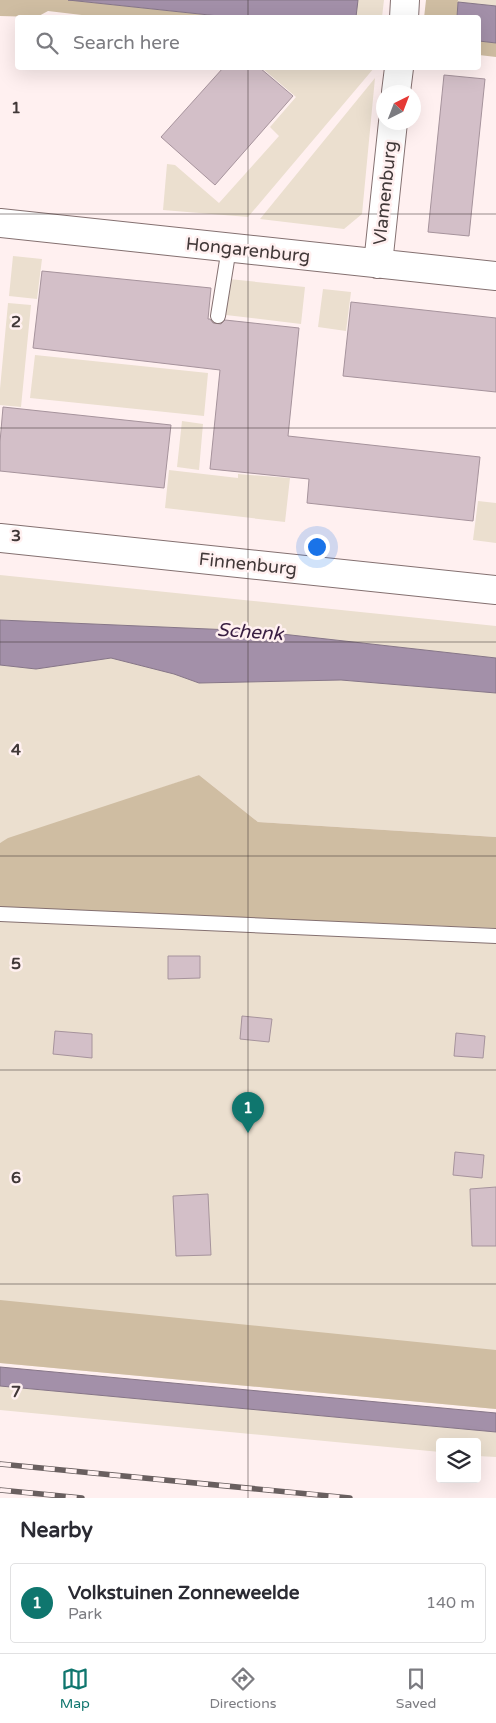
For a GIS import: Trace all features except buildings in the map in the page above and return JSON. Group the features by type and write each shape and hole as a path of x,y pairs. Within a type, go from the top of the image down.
{"street":[{"path":"404,15 405,0"},
{"path":"397,85 399,70"},
{"name":"Vlamenburg","path":"378,264 392,130"},
{"name":"Hongarenburg","path":"0,223 496,276"},
{"name":"Finnenburg","path":"0,538 496,590"}],"lane":[{"path":"218,316 229,248"},
{"path":"0,914 496,936"}],"shaded area":[{"path":"0,0 68,0 209,15 82,15 48,11 41,15 0,16"},
{"path":"357,0 384,0 382,15 356,15"},
{"path":"426,0 458,0 457,15 424,15"},
{"path":"458,0 496,0 496,6 458,2"},
{"path":"481,41 496,43 496,57 481,55"},
{"path":"264,70 372,70 248,217 163,210 167,164 175,165 219,203 279,136 270,127 296,97"},
{"path":"375,78 362,214 344,229 260,219"},
{"path":"13,256 42,259 37,299 9,296"},
{"path":"229,279 305,287 301,324 226,315"},
{"path":"323,289 351,292 346,331 318,327"},
{"path":"8,303 31,305 21,407 0,405"},
{"path":"35,355 208,373 204,416 30,398"},
{"path":"182,421 203,424 199,470 177,467"},
{"path":"169,470 238,478 238,474 290,478 285,522 165,508"},
{"path":"478,501 496,503 496,543 473,540"},
{"path":"0,575 496,626 496,658 255,631 0,620"},
{"path":"111,658 174,674 199,683 341,680 496,693 496,837 258,822 199,775 0,843 0,665 36,669"},
{"path":"199,775 258,822 496,837 496,928 0,908 0,843 8,838"},
{"path":"0,885 496,904 496,1409 0,1363"},
{"path":"0,1300 496,1350 496,1409 0,1363"},
{"path":"0,1386 496,1432 496,1457 481,1456 481,1438 436,1438 436,1452 0,1410"}],"water":[{"path":"68,0 358,0 356,15 209,15"},
{"path":"458,2 496,6 496,43 481,41 481,15 457,15"},
{"name":"Schenk","path":"0,620 255,631 496,658 496,693 341,680 199,683 174,674 111,658 36,669 0,665"},
{"path":"0,1367 496,1413 496,1432 0,1386"}],"railway":[{"path":"0,1464 350,1498"},
{"path":"0,1490 82,1498"}],"place":[{"name":"Volkstuinen Zonneweelde","path":"248,1133"}]}
